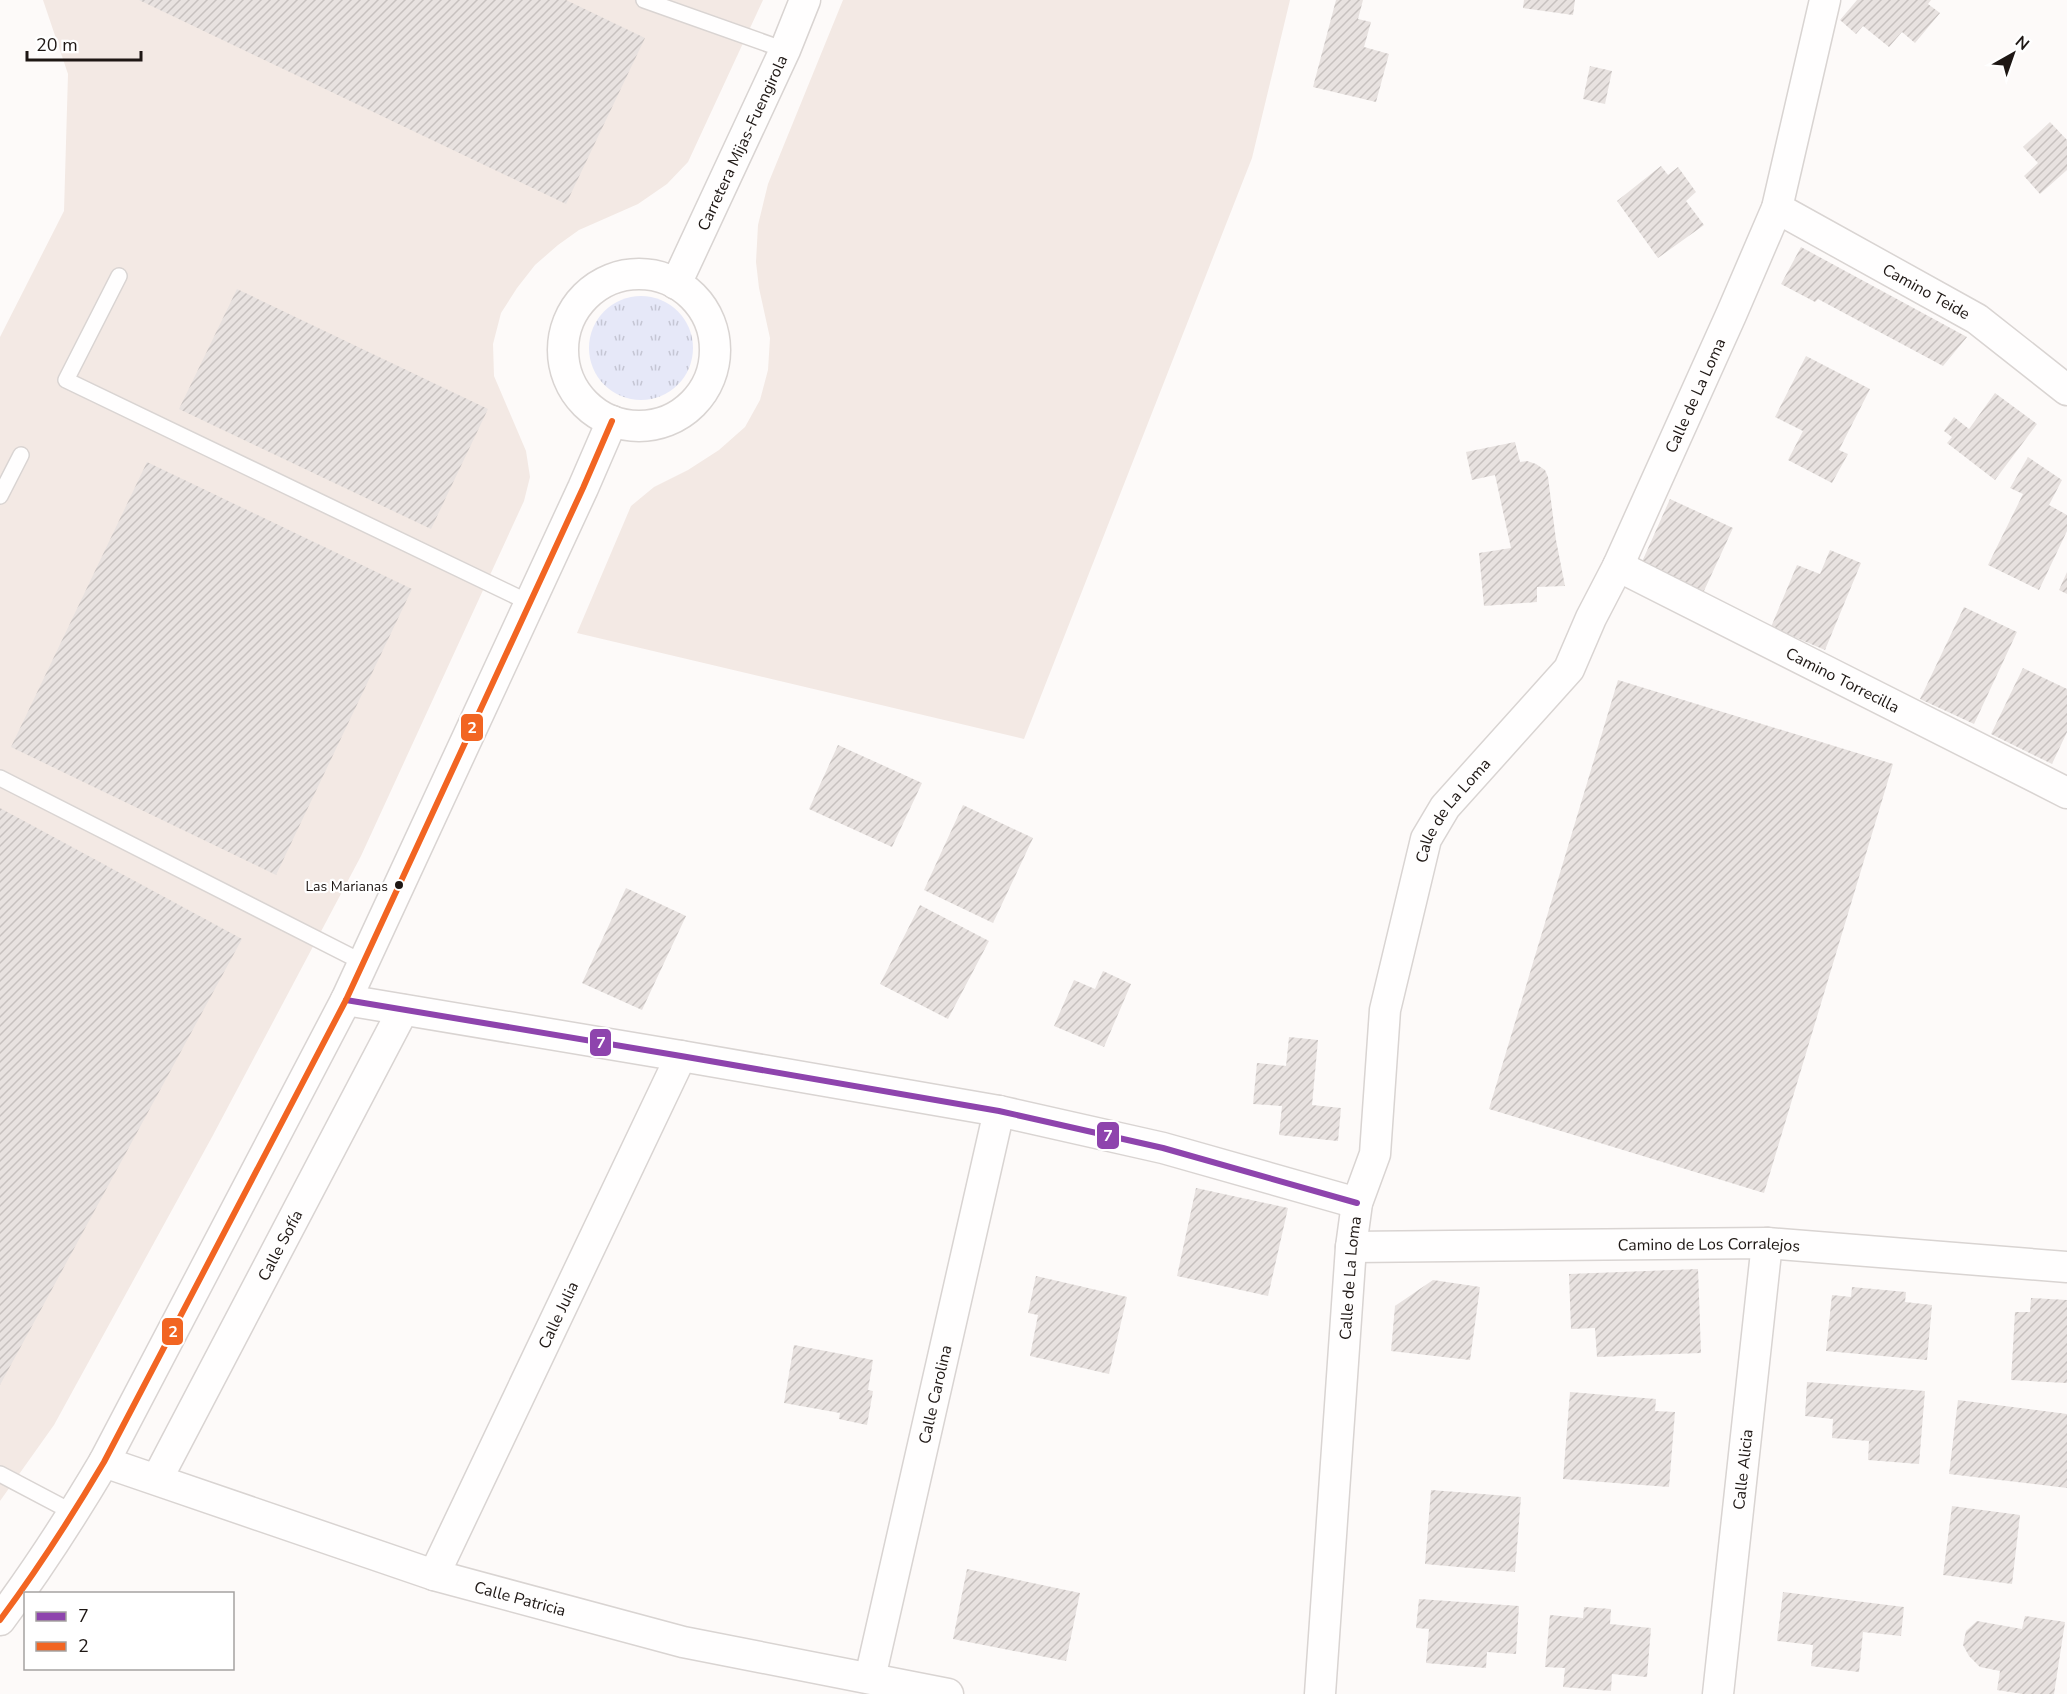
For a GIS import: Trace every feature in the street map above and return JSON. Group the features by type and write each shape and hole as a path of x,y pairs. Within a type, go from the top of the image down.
{"street":[{"name":"Carretera Mijas-Fuengirola","path":"676,284 806,0"},
{"name":"Calle de La Loma","path":"1320,1694 1357,1203 1375,1154 1385,1010 1426,839 1445,807 1569,669 1591,618 1618,566 1777,208 1825,0"},
{"name":"Camino Teide","path":"1777,208 1977,319 2067,390"},
{"path":"636,274 657,276 676,284 702,308 710,323 714,349 711,374 693,404 679,415 664,422 647,425 630,425 612,421 594,411 579,396 569,378 563,358 564,338 570,317 581,300 597,286 616,277 636,274"},
{"path":"0,1620 74,1513 104,1462 346,1000 612,421"},
{"name":"Camino Torrecilla","path":"1618,566 2067,793"},
{"path":"346,1000 999,1111 1163,1148 1357,1203"},
{"name":"Calle Sofía","path":"157,1479 403,1010"},
{"name":"Calle Julia","path":"434,1575 681,1056"},
{"name":"Calle Carolina","path":"870,1678 999,1111"},
{"name":"Camino de Los Corralejos","path":"1352,1247 1767,1243 2067,1267"},
{"name":"Calle Alicia","path":"1718,1694 1767,1243"},
{"name":"Calle Patricia","path":"104,1462 434,1575 683,1642 948,1694"}],"lane":[{"path":"644,0 785,50"},
{"path":"119,276 66,380 530,603"},
{"path":"0,496 21,455"},
{"path":"0,778 364,963"},
{"path":"0,1474 74,1513"}],"shaded area":[{"path":"43,0 763,0 688,162 667,184 638,204 579,230 558,245 535,265 501,313 493,344 494,376 526,451 530,477 524,501 361,856 212,1137 54,1425 0,1501 0,337 64,211 68,74"},
{"path":"843,0 1290,0 1252,158 1024,739 577,633 631,506 654,487 688,470 719,450 745,427 760,400 768,370 770,338 756,262 758,225 768,184"}],"green space":[{"path":"641,296 661,300 678,311 689,328 693,348 689,368 678,385 661,396 641,400 621,396 604,385 593,368 589,348 593,328 604,311 621,300"}],"building":[{"path":"139,0 566,0 645,38 566,204"},
{"path":"1336,0 1363,0 1358,19 1371,22 1364,47 1389,54 1376,102 1313,87"},
{"path":"1524,0 1575,0 1573,15 1523,8"},
{"path":"1857,0 1931,0 1928,4 1940,13 1915,43 1902,32 1889,47 1863,26 1856,34 1840,20"},
{"path":"1590,66 1612,71 1605,104 1583,99"},
{"path":"2050,122 2067,140 2067,170 2040,194 2024,176 2038,163 2023,147"},
{"path":"1661,166 1668,175 1678,167 1696,192 1686,201 1704,225 1658,258 1617,201"},
{"path":"1801,247 1967,337 1943,366 1818,299 1815,302 1781,284"},
{"path":"237,289 488,409 431,529 179,409"},
{"path":"1806,356 1870,389 1839,450 1848,454 1832,483 1788,460 1803,431 1775,417"},
{"path":"1995,393 2037,424 1995,480 1947,443 1952,437 1944,431 1954,417 1969,429"},
{"path":"1515,442 1520,462 1527,461 1536,464 1545,470 1548,477 1556,540 1565,586 1537,587 1537,602 1484,606 1479,553 1511,548 1495,475 1472,480 1466,452"},
{"path":"2028,457 2062,480 2049,505 2067,515 2067,531 2039,590 1988,565 2023,494 2010,488"},
{"path":"147,462 412,589 276,875 11,747"},
{"path":"1670,499 1733,528 1703,593 1641,564"},
{"path":"1830,550 1861,563 1825,650 1771,627 1797,565 1820,574"},
{"path":"2067,572 2067,594 2059,590"},
{"path":"1964,607 2017,632 1974,724 1920,699"},
{"path":"2023,668 2067,689 2067,732 2052,764 1991,734"},
{"path":"1618,680 1893,764 1764,1193 1489,1109"},
{"path":"838,745 922,783 892,847 809,809"},
{"path":"963,805 1033,838 993,923 924,890"},
{"path":"0,808 242,939 0,1385"},
{"path":"626,888 686,916 642,1010 582,983"},
{"path":"920,905 989,941 948,1019 880,984"},
{"path":"1103,971 1131,984 1104,1047 1054,1026 1074,980 1095,989"},
{"path":"1289,1037 1318,1040 1312,1105 1341,1108 1338,1141 1279,1135 1282,1106 1253,1104 1257,1063 1286,1066"},
{"path":"1196,1188 1288,1208 1268,1296 1177,1276"},
{"path":"1698,1269 1701,1353 1597,1357 1595,1328 1571,1329 1569,1274"},
{"path":"1036,1276 1127,1297 1109,1374 1030,1356 1038,1315 1028,1313"},
{"path":"1433,1280 1480,1287 1470,1360 1391,1351 1395,1306"},
{"path":"1852,1287 1906,1292 1905,1302 1932,1305 1927,1360 1826,1351 1832,1295 1851,1297"},
{"path":"2031,1298 2067,1300 2067,1383 2011,1380 2015,1312 2030,1312"},
{"path":"794,1345 873,1360 868,1390 873,1391 867,1425 839,1419 840,1413 784,1403"},
{"path":"1807,1382 1925,1391 1919,1464 1868,1460 1869,1441 1832,1438 1833,1419 1805,1416"},
{"path":"1570,1392 1656,1399 1655,1411 1675,1412 1669,1487 1563,1479"},
{"path":"1958,1400 2067,1414 2067,1488 1949,1474"},
{"path":"1431,1490 1521,1497 1515,1572 1425,1564"},
{"path":"1952,1506 2020,1515 2012,1584 1943,1575"},
{"path":"967,1569 1080,1593 1066,1661 953,1639"},
{"path":"1783,1592 1904,1607 1901,1636 1863,1632 1859,1672 1811,1666 1813,1645 1777,1641"},
{"path":"1419,1599 1519,1606 1516,1654 1487,1652 1486,1668 1426,1663 1429,1629 1416,1628"},
{"path":"1584,1607 1611,1609 1610,1624 1651,1628 1647,1677 1612,1674 1611,1691 1563,1687 1565,1668 1545,1667 1550,1615 1583,1618"},
{"path":"2025,1616 2065,1622 2054,1694 2023,1694 1997,1690 2000,1671 1980,1667 1969,1656 1963,1645 1966,1631 1977,1621 2022,1629"}],"transit line":[{"name":"2","path":"0,1620 54,1542 104,1462 346,1000 612,421"},
{"name":"7","path":"346,1000 999,1111 1163,1148 1357,1203"}],"place":[{"name":"Las Marianas","path":"399,885"}]}
